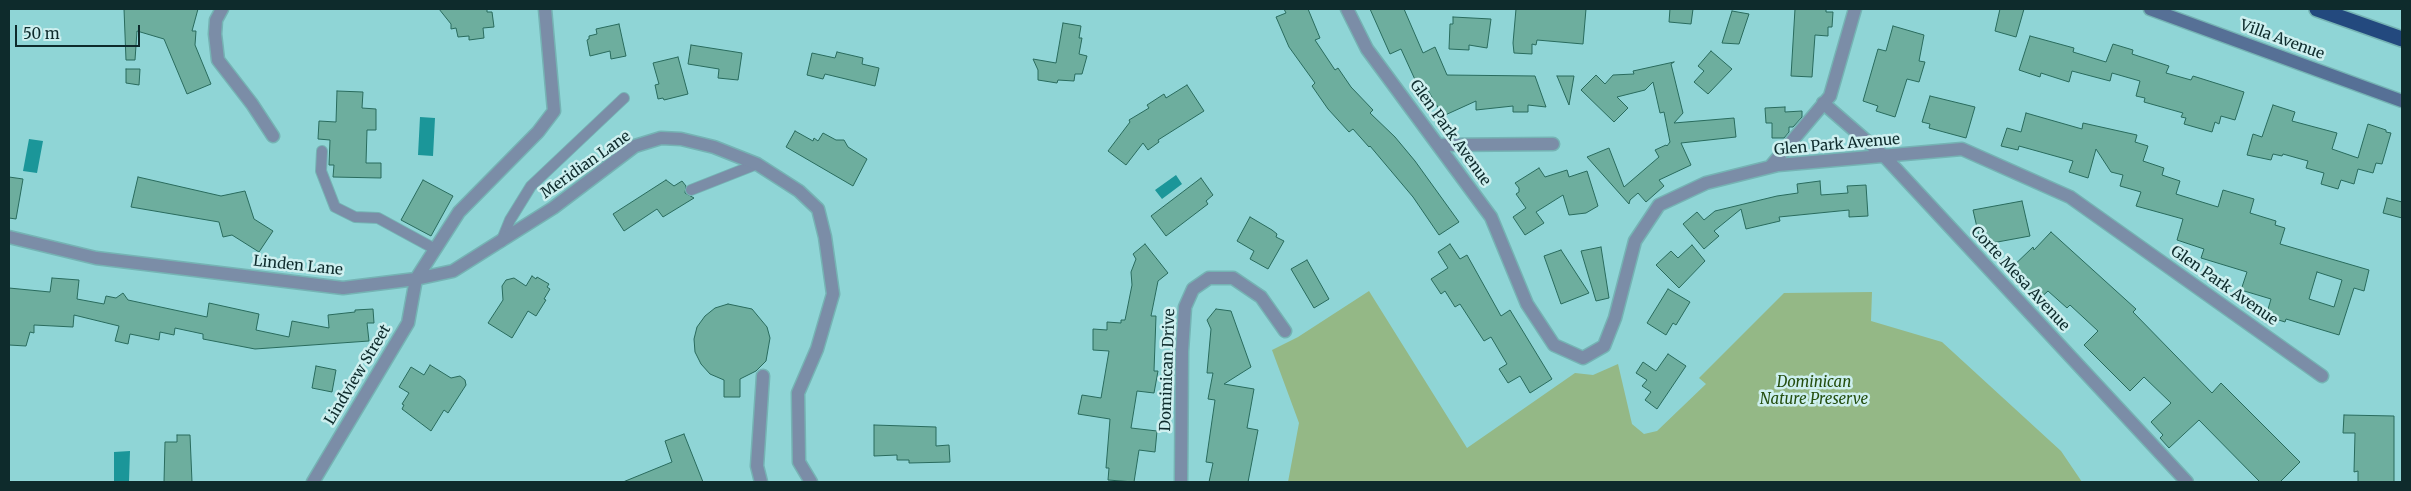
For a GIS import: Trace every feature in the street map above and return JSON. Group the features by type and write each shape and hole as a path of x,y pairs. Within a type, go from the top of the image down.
{"highway":[{"path":"2317,9 2402,39"}],"street":[{"path":"222,9 216,20 215,34 218,60 274,136"},
{"path":"416,279 459,212 538,132 554,110 545,9"},
{"name":"Glen Park Avenue","path":"1347,9 1367,49 1491,217 1527,304 1554,345 1583,358 1604,346 1615,318 1635,241 1659,205 1706,183 1770,167 1962,150 2070,197 2322,376"},
{"path":"1770,167 1830,96 1855,9"},
{"name":"Villa Avenue","path":"2150,9 2402,101"},
{"name":"Corte Mesa Avenue","path":"1823,104 1884,156 2187,482"},
{"name":"Meridian Lane","path":"416,279 453,271 501,242 553,208 635,146 661,138 681,139 714,147 757,164 799,190 818,209 825,237 833,294 817,350 798,393 799,462 811,482"},
{"path":"1439,145 1553,144"},
{"name":"Linden Lane","path":"9,237 96,258 344,288 416,279"},
{"name":"Dominican Drive","path":"1181,482 1182,350 1186,307 1193,289 1209,278 1233,278 1261,297 1285,331"},
{"name":"Lindview Street","path":"313,482 408,323 416,279"},
{"path":"761,482 757,466 763,376"}],"lane":[{"path":"501,242 510,220 531,186 624,98"},
{"path":"322,151 321,171 335,207 355,217 378,218 435,249"},
{"path":"691,190 757,164"}],"green space":[{"name":"Dominican Nature Preserve","path":"1369,291 1467,448 1575,373 1593,375 1618,364 1632,424 1644,434 1657,431 1706,384 1699,378 1784,293 1872,292 1871,321 1942,342 2061,451 2082,482 1288,482 1299,423 1272,350 1298,337"}],"water":[{"path":"420,117 435,118 433,156 418,155"},
{"path":"29,139 43,141 37,173 23,171"},
{"path":"1176,175 1182,184 1162,199 1155,190"},
{"path":"130,451 129,481 114,481 114,452"}],"building":[{"path":"124,9 198,9 192,31 196,31 195,45 211,84 187,94 164,39 137,31 135,60 126,60"},
{"path":"439,9 487,9 487,12 492,12 494,27 483,28 484,38 469,40 469,36 458,37 456,28 451,29 451,24"},
{"path":"1284,9 1308,9 1320,38 1315,40 1335,70 1338,68 1351,87 1373,110 1370,113 1395,137 1415,161 1459,222 1439,235 1413,197 1370,146 1353,129 1349,132 1328,109 1312,86 1315,83 1289,47 1276,17 1286,13"},
{"path":"1370,9 1404,9 1423,53 1435,47 1447,75 1535,76 1546,107 1528,105 1528,112 1513,112 1513,106 1476,110 1476,101 1443,116 1422,82 1417,84 1401,49 1390,54"},
{"path":"1516,9 1586,9 1583,44 1537,40 1536,45 1532,44 1532,54 1514,53"},
{"path":"1670,9 1693,9 1691,24 1669,22"},
{"path":"1795,9 1826,9 1826,12 1833,12 1832,27 1828,27 1828,36 1815,35 1812,77 1791,76"},
{"path":"2000,9 2024,9 2016,37 1995,31"},
{"path":"1732,11 1749,14 1739,44 1722,43"},
{"path":"1453,17 1491,19 1487,48 1469,45 1469,50 1449,49 1450,24 1453,24"},
{"path":"1063,23 1081,26 1079,38 1082,38 1079,54 1087,56 1082,74 1075,74 1074,81 1058,80 1057,83 1038,80 1038,70 1033,59 1056,63"},
{"path":"619,24 626,56 611,59 610,51 590,56 587,40 589,36 597,34 596,29"},
{"path":"1893,26 1924,35 1919,61 1925,62 1919,82 1907,79 1895,117 1876,111 1878,106 1863,101 1878,49 1886,51"},
{"path":"2030,36 2074,48 2073,52 2106,62 2113,44 2133,50 2132,54 2169,66 2166,73 2191,80 2193,76 2244,92 2235,120 2221,116 2219,124 2215,122 2212,132 2184,124 2186,118 2181,117 2183,113 2144,102 2145,98 2136,96 2140,81 2112,73 2110,81 2072,71 2069,82 2041,73 2040,77 2019,70"},
{"path":"691,45 742,53 738,80 718,78 719,69 688,64"},
{"path":"1711,51 1732,69 1708,94 1694,82 1704,71 1698,66"},
{"path":"837,52 863,58 862,64 879,68 875,86 825,74 823,79 807,75 812,53 835,58"},
{"path":"678,57 688,94 664,100 663,98 658,99 655,85 659,84 653,63"},
{"path":"1674,62 1671,64 1683,113 1674,123 1734,118 1736,137 1681,143 1691,165 1659,180 1664,186 1646,202 1638,193 1630,200 1629,204 1587,157 1609,148 1624,187 1659,157 1655,150 1667,146 1670,142 1664,112 1660,113 1653,82 1645,90 1617,97 1628,108 1614,122 1581,90 1596,75 1605,84 1613,75 1634,74 1633,71"},
{"path":"126,69 140,69 139,85 126,83"},
{"path":"1557,76 1574,76 1569,105"},
{"path":"1187,85 1204,111 1158,140 1159,142 1148,150 1143,143 1126,165 1108,151 1130,122 1129,120 1149,108 1147,105 1164,94 1166,98"},
{"path":"337,91 363,92 362,108 376,109 376,130 367,130 366,163 381,163 381,178 333,177 334,165 329,165 330,140 318,139 319,121 336,122"},
{"path":"1930,96 1975,107 1966,138 1929,128 1930,124 1922,122"},
{"path":"2273,105 2295,112 2292,121 2337,133 2332,149 2358,158 2368,124 2386,130 2386,132 2391,133 2382,164 2376,163 2373,173 2358,169 2354,184 2341,180 2338,189 2321,184 2324,173 2306,168 2308,161 2283,154 2282,156 2273,154 2271,160 2247,155 2253,134 2262,137"},
{"path":"1785,107 1785,112 1802,111 1802,117 1793,127 1789,127 1789,132 1784,138 1772,138 1772,123 1766,123 1765,108"},
{"path":"2026,113 2082,129 2083,123 2137,135 2135,142 2148,146 2143,161 2164,168 2162,175 2180,181 2176,194 2218,207 2223,190 2254,199 2250,213 2276,221 2275,225 2285,228 2280,244 2369,270 2364,291 2354,288 2339,335 2286,319 2285,322 2266,316 2271,299 2241,290 2247,272 2201,258 2204,249 2177,240 2183,219 2136,206 2141,192 2120,186 2123,175 2111,172 2096,149 2088,178 2069,172 2073,161 2019,146 2018,150 2001,146 2007,128 2021,132","holes":["2317,272 2342,280 2334,307 2309,299"]},
{"path":"795,131 813,141 814,138 818,141 823,133 836,140 844,140 848,147 867,159 853,186 786,147"},
{"path":"1539,168 1545,177 1567,170 1569,177 1587,171 1598,206 1586,213 1569,215 1563,195 1536,212 1544,223 1525,235 1513,217 1526,208 1516,194 1519,192 1519,188 1515,183"},
{"path":"9,177 23,179 16,219 9,218"},
{"path":"138,177 221,196 245,191 254,219 273,231 259,252 232,235 223,237 219,222 131,207"},
{"path":"1201,178 1213,195 1206,201 1208,204 1166,236 1151,216"},
{"path":"423,180 453,196 431,236 401,220"},
{"path":"666,180 674,186 682,181 686,186 685,193 694,198 663,217 657,209 624,231 613,214"},
{"path":"1820,181 1821,195 1848,193 1847,186 1866,185 1868,216 1849,217 1849,210 1779,217 1780,221 1746,229 1741,209 1714,231 1719,236 1704,249 1683,224 1697,212 1704,220 1715,211 1777,196 1798,193 1797,184"},
{"path":"2387,198 2402,202 2402,218 2383,213"},
{"path":"2022,201 2030,236 1981,245 1973,210"},
{"path":"1250,217 1272,230 1277,234 1276,237 1284,241 1268,269 1250,259 1254,251 1237,241"},
{"path":"2051,232 2136,309 2133,312 2212,393 2221,383 2300,462 2280,482 2260,482 2199,420 2169,448 2160,438 2163,435 2151,422 2171,403 2144,377 2130,391 2084,345 2098,331 2070,305 2067,308 2048,291 2036,302 2006,273 2033,247 2034,250"},
{"path":"1145,244 1168,273 1158,281 1151,316 1156,316 1154,371 1158,371 1154,393 1137,391 1131,428 1157,431 1155,452 1139,450 1134,482 1108,480 1109,468 1106,468 1110,419 1078,414 1082,395 1101,398 1109,351 1093,350 1093,329 1107,330 1107,322 1121,323 1121,320 1125,320 1132,285 1131,272 1136,259 1133,254"},
{"path":"1450,244 1460,259 1467,255 1501,316 1510,310 1552,379 1530,393 1520,376 1508,383 1499,369 1507,364 1491,337 1484,341 1460,304 1455,307 1445,291 1441,294 1431,279 1448,268 1438,252"},
{"path":"1692,245 1705,261 1679,288 1656,265 1671,251 1678,258"},
{"path":"1601,247 1609,298 1596,301 1581,251"},
{"path":"1561,250 1589,293 1561,304 1544,256"},
{"path":"1307,260 1329,299 1314,308 1291,269"},
{"path":"532,276 549,284 547,287 550,289 544,299 546,300 536,316 528,311 512,338 488,323 503,300 502,286 506,280 514,278 526,286"},
{"path":"52,278 79,280 77,299 104,304 106,296 116,298 123,293 128,300 207,317 209,303 259,314 256,330 289,337 292,321 329,328 328,315 355,312 355,310 373,309 374,323 367,323 369,341 255,349 203,339 203,334 175,328 174,335 160,332 159,340 130,334 128,344 115,341 119,326 74,315 73,327 34,325 34,333 30,332 26,346 9,345 9,288 50,292"},
{"path":"1668,289 1690,302 1676,325 1673,323 1666,335 1647,323"},
{"path":"728,304 752,309 767,327 770,338 766,361 756,371 740,379 740,397 724,397 724,380 710,374 701,364 695,352 694,339 697,327 705,316 715,308"},
{"path":"1216,309 1231,311 1251,367 1224,384 1254,389 1247,428 1258,430 1248,482 1209,482 1213,463 1206,462 1215,400 1208,399 1213,373 1207,373 1211,329 1207,320"},
{"path":"1668,354 1686,366 1657,409 1645,400 1651,392 1642,386 1647,380 1636,373 1643,362 1656,371"},
{"path":"430,365 451,378 460,376 465,380 466,385 448,413 444,410 431,431 402,409 404,405 402,404 409,393 399,387 411,367 424,375"},
{"path":"316,366 336,370 332,392 312,388"},
{"path":"2344,415 2394,416 2394,482 2358,482 2358,471 2354,472 2355,433 2343,433"},
{"path":"874,425 936,427 936,446 949,445 950,462 909,463 909,460 897,460 897,455 874,456"},
{"path":"684,434 703,482 623,482 672,462 665,441"},
{"path":"177,435 190,435 192,482 164,482 165,442 177,442"}]}
